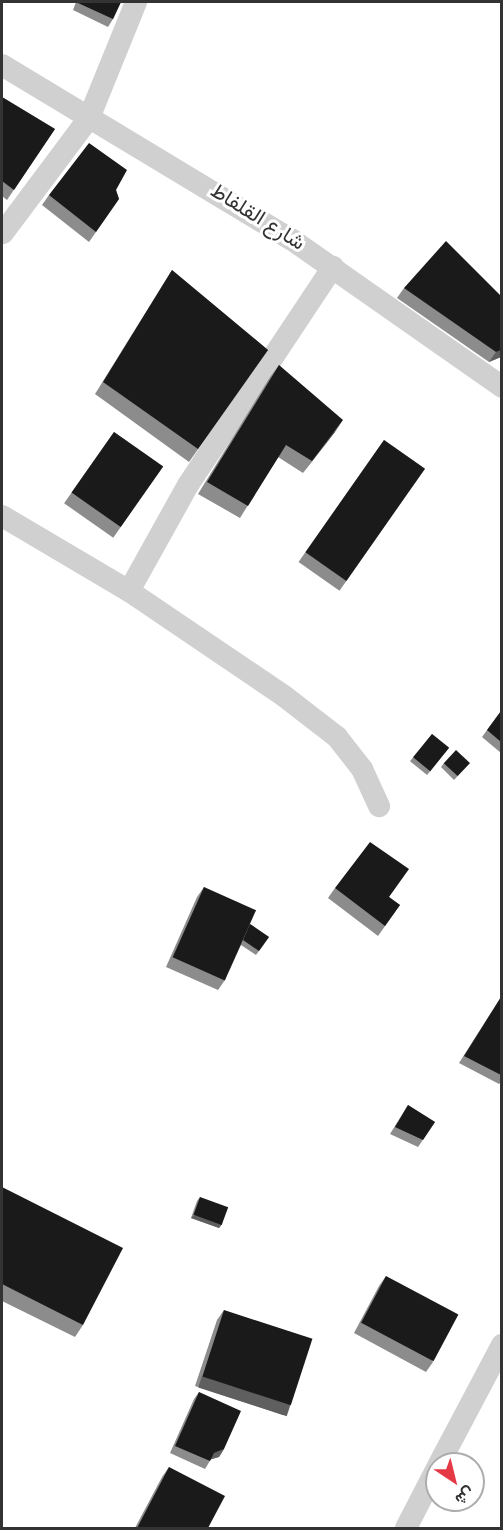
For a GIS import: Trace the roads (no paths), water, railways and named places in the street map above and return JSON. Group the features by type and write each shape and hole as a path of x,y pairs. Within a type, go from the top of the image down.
{"street":[{"path":"3,233 89,118 136,2"},
{"name":"شارع القلفاط","path":"2,65 89,118 167,161 333,267 501,387"},
{"path":"129,591 188,485 333,267"},
{"path":"2,516 129,591 284,696 337,737 362,769 379,806"},
{"path":"445,1452 501,1345"},
{"path":"406,1528 425,1491"}]}
